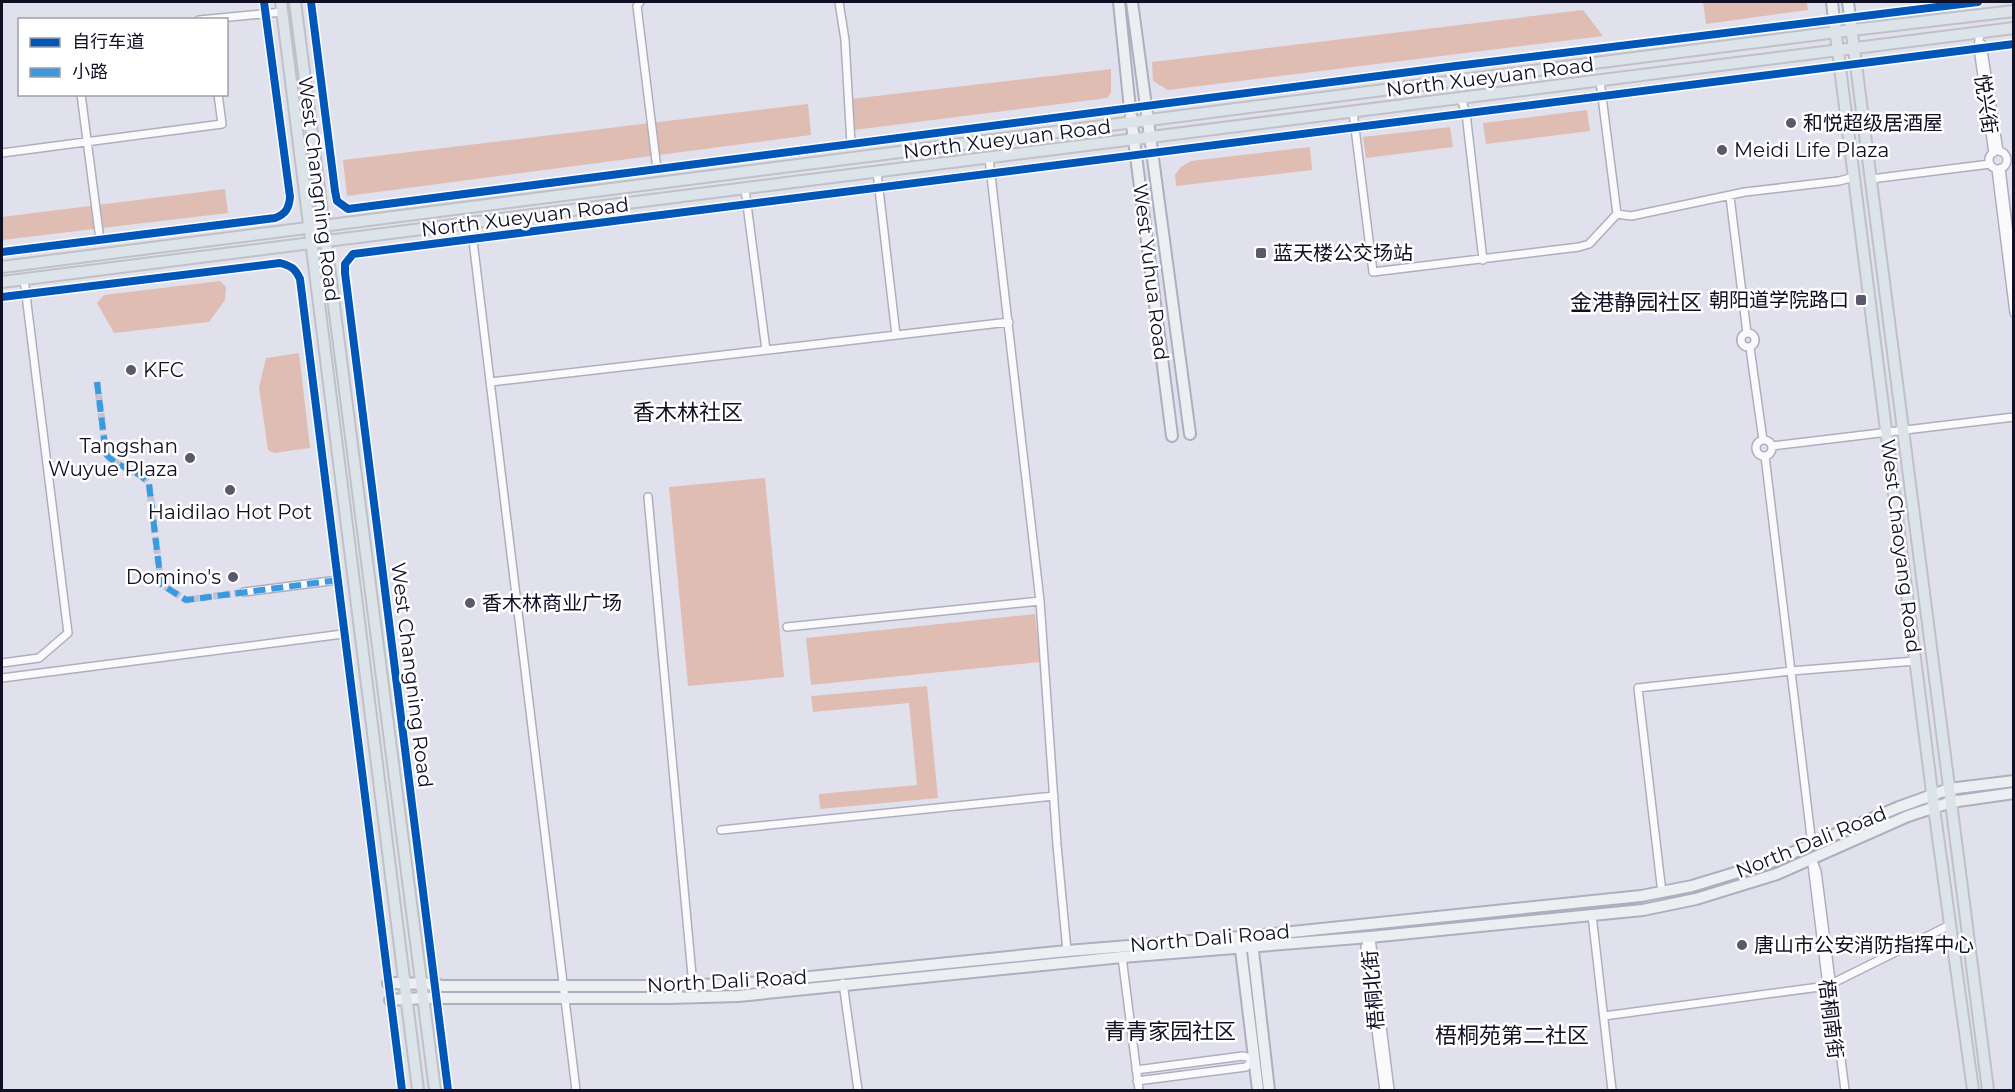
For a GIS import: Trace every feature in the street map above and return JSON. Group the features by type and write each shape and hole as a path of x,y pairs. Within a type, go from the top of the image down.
{"main road":[{"name":"West Changning Road","path":"295,2 435,1090"},
{"name":"West Yuhua Road","path":"1119,2 1130,109 1172,436"},
{"name":"West Yuhua Road","path":"1132,2 1190,434"},
{"name":"West Chaoyang Road","path":"1832,2 1932,794 1973,1090"},
{"name":"West Chaoyang Road","path":"1848,2 1988,1090"},
{"name":"West Changning Road","path":"282,7 418,1090"},
{"name":"North Xueyuan Road","path":"2,267 2013,11"},
{"name":"North Xueyuan Road","path":"2,282 2013,28"},
{"path":"1460,81 1461,99"},
{"path":"743,172 745,189"},
{"name":"North Dali Road","path":"1252,941 1662,892 1739,873 1771,862 1932,794 1949,789 2013,780"},
{"name":"North Dali Road","path":"390,1000 738,996 1067,951 1240,941 1370,937 1643,910 1696,899 1777,874 1908,816 1951,801 2013,793"},
{"path":"1240,941 1258,1090"},
{"name":"North Dali Road","path":"388,983 442,986 693,986 842,980 1122,957 1240,941"},
{"path":"1252,941 1269,1090"}],"street":[{"name":"West Changning Road","path":"100,240 275,218 283,215 289,208 290,196 264,2"},
{"name":"West Changning Road","path":"311,2 337,201 348,209 657,169"},
{"path":"640,2 637,6 657,169 1456,66 1978,2"},
{"path":"839,2 845,40 851,144"},
{"path":"220,18 266,14 282,7"},
{"name":"悦兴街","path":"1980,32 1980,48 2013,313"},
{"path":"473,238 2013,44"},
{"path":"1456,66 1460,81"},
{"path":"1600,81 1617,214"},
{"path":"2,252 100,240 81,96"},
{"path":"2,153 222,124 218,96"},
{"path":"1461,99 1466,113 1483,260"},
{"path":"1353,112 1373,272 1579,247 1589,244 1617,214"},
{"path":"741,157 743,172"},
{"path":"989,158 1040,601 1067,951"},
{"path":"1994,161 2010,159"},
{"path":"1871,177 2010,159"},
{"name":"悦兴街","path":"1994,161 2013,275"},
{"path":"877,172 896,335"},
{"path":"1617,214 1631,216 1730,197 1745,192 1839,181 1854,177"},
{"path":"745,189 766,350"},
{"path":"1730,197 1747,333 1754,335 1756,339 1754,346 1750,348 1763,440"},
{"path":"471,224 576,1090"},
{"name":"West Changning Road","path":"448,1090 345,264 353,254 473,238"},
{"name":"West Changning Road","path":"25,294 280,263 296,270 300,279 402,1090"},
{"path":"2,663 39,658 68,633 24,279"},
{"path":"2,297 25,294"},
{"path":"490,382 1009,322"},
{"path":"1772,446 2013,417"},
{"path":"1763,440 1772,446"},
{"path":"1763,440 1757,444 1756,449 1765,456"},
{"path":"1765,456 1770,453 1772,446"},
{"path":"1765,456 1812,845"},
{"path":"648,497 693,986"},
{"path":"244,592 338,580"},
{"path":"787,627 1040,601"},
{"path":"2,678 344,634"},
{"path":"1662,892 1638,688 1791,671 1915,661"},
{"path":"721,830 1054,796"},
{"name":"梧桐南街","path":"1812,859 1843,1090"},
{"path":"1592,915 1612,1090"},
{"path":"1604,1016 1829,985 1950,925"},
{"name":"梧桐北街","path":"1370,937 1365,947 1383,1090"},
{"name":"梧桐北街","path":"1370,937 1390,1090"},
{"path":"1122,957 1138,1090"},
{"path":"842,980 858,1090"},
{"path":"1136,1070 1243,1056 1254,1059 1246,1067 1137,1081"}],"shaded area":[{"path":"1703,2 1807,2 1808,10 1706,24"},
{"path":"1583,10 1603,36 1168,90 1153,81 1152,62"},
{"path":"1111,69 1111,93 1107,98 854,130 850,99"},
{"path":"808,104 811,135 347,196 343,160"},
{"path":"1587,110 1590,131 1486,144 1483,123"},
{"path":"1450,127 1453,147 1366,158 1363,137"},
{"path":"1310,147 1312,170 1176,186 1175,175 1181,167 1191,161"},
{"path":"225,189 228,213 2,240 2,217"},
{"path":"220,281 226,287 225,300 209,322 114,333 97,303 104,295"},
{"path":"299,353 310,448 274,453 268,450 259,387 266,358"},
{"path":"765,478 784,677 688,686 669,487"},
{"path":"1035,614 1040,662 811,685 806,638"},
{"path":"927,686 938,798 820,809 819,794 917,785 909,703 813,712 811,696"}],"tunnel":[{"path":"97,382 106,454 116,463 140,475 149,484 161,584 186,600 244,592"}],"marked path":[{"path":"97,382 106,454 116,463 140,475 149,484 161,584 186,600 338,580"}],"cycle path":[{"path":"2,252 275,218 284,212 288,207 290,197 264,2"},
{"path":"311,2 335,191 337,201 348,209 1456,66 1978,2"},
{"path":"448,1090 345,273 345,264 353,254 2014,44"},
{"path":"2,297 280,263 292,268 298,275 402,1090"}],"place":[{"name":"和悦超级居酒屋","path":"1791,123"},
{"name":"Meidi Life Plaza","path":"1722,150"},
{"name":"蓝天楼公交场站","path":"1261,253"},
{"name":"朝阳道学院路口","path":"1861,300"},
{"name":"KFC","path":"131,370"},
{"name":"Tangshan Wuyue Plaza","path":"190,458"},
{"name":"Haidilao Hot Pot","path":"230,490"},
{"name":"Domino's","path":"233,577"},
{"name":"香木林商业广场","path":"470,603"},
{"name":"唐山市公安消防指挥中心","path":"1742,945"}],"district":[{"name":"金港静园社区","path":"1636,302"},
{"name":"香木林社区","path":"688,412"},
{"name":"青青家园社区","path":"1170,1031"},
{"name":"梧桐苑第二社区","path":"1512,1035"}]}
